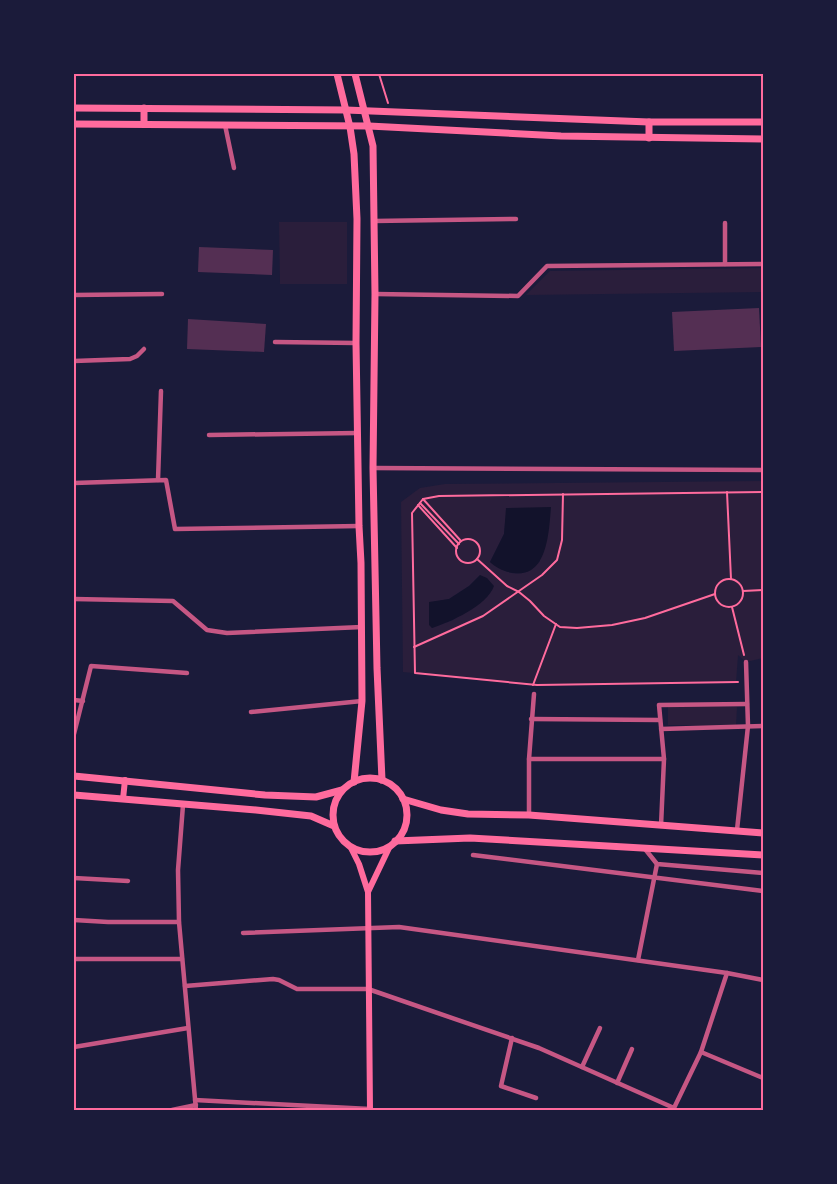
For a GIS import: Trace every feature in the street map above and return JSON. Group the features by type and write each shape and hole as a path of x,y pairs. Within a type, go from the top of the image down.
{"main road":[{"path":"337,74 350,126 354,154 357,219 356,343 362,701 354,782"},
{"path":"356,74 373,146 375,294 373,468 377,668 382,780"},
{"path":"74,108 346,110 648,122 763,122"},
{"path":"144,108 144,124"},
{"path":"648,122 649,138"},
{"path":"74,124 369,126 560,136 763,139"},
{"path":"74,776 265,795 316,797 342,790 354,782 368,778 382,780 391,785 403,799 407,821 402,835 389,848 368,892"},
{"path":"122,799 125,780"},
{"path":"342,790 334,804 334,826 338,835 351,848 359,864 368,892 370,1110"},
{"path":"74,795 311,816 334,826"},
{"path":"403,799 459,813 529,816 763,833"},
{"path":"395,841 470,838 763,855"},
{"path":"351,848 359,851 374,852 389,848"}],"street":[{"path":"225,125 234,168"},
{"path":"374,221 516,219"},
{"path":"725,223 725,264"},
{"path":"375,294 518,296 547,266 763,264"},
{"path":"74,295 162,294"},
{"path":"275,342 356,343"},
{"path":"74,361 130,360 144,350"},
{"path":"158,480 161,391"},
{"path":"209,435 358,432"},
{"path":"373,468 763,470"},
{"path":"74,483 166,480 175,529 359,526"},
{"path":"74,599 173,601 206,630 227,633 362,627"},
{"path":"737,830 748,726 746,662"},
{"path":"74,734 91,666 187,673"},
{"path":"529,816 529,759 534,694"},
{"path":"74,700 83,701"},
{"path":"251,712 362,701"},
{"path":"661,826 664,760 659,705 747,704"},
{"path":"531,719 660,720"},
{"path":"661,729 763,726"},
{"path":"529,759 664,760"},
{"path":"183,804 178,870 179,922 196,1105"},
{"path":"643,847 657,864 763,873"},
{"path":"473,855 763,891"},
{"path":"638,960 657,864"},
{"path":"74,878 128,880"},
{"path":"74,920 179,922"},
{"path":"243,933 399,927 638,960 763,980"},
{"path":"74,959 182,960"},
{"path":"185,986 273,979 297,989 368,988 512,1038 582,1067 674,1109 700,1052 727,973"},
{"path":"74,1047 188,1028"},
{"path":"582,1067 600,1028"},
{"path":"512,1038 501,1086 536,1098"},
{"path":"617,1083 632,1049"},
{"path":"700,1052 763,1078"},
{"path":"172,1110 196,1105 370,1110"}],"path":[{"path":"379,74 390,112"},
{"path":"727,492 731,579"},
{"path":"736,682 533,685 415,673 412,513 423,499 439,496 763,492"},
{"path":"414,647 483,616 542,575 557,560 562,540 563,494"},
{"path":"423,499 462,541"},
{"path":"419,504 459,544"},
{"path":"419,504 457,548"},
{"path":"469,539 476,543 480,550 477,559 468,563 461,561 457,555 457,548 462,541 469,539"},
{"path":"477,559 507,586 519,592 544,616 560,627 578,628 612,624 664,613 714,594 719,583 731,579 739,583 742,591 741,599 732,607"},
{"path":"742,591 763,590"},
{"path":"714,594 720,604 732,607"},
{"path":"732,607 746,662"},
{"path":"533,685 556,624"}],"shaded area":[{"path":"279,222 347,222 347,284 280,284"},
{"path":"763,268 763,292 526,295 550,271"},
{"path":"763,481 763,658 746,662 738,655 736,682 537,685 403,672 401,502 420,488 445,484","holes":["505,524 540,561 528,571 516,574 503,570 490,562 504,534","480,575 488,596 453,620 432,628 429,603 449,599 469,586"]},
{"path":"551,507 544,550 534,568 525,573 514,573 507,572 490,562 504,534 506,508"},
{"path":"480,575 487,578 494,586 484,600 458,617 432,628 429,625 429,602 449,599 469,586"},
{"path":"668,707 737,707 736,726 668,725"}],"building":[{"path":"199,247 273,250 272,275 198,272"},
{"path":"759,308 761,347 674,351 672,312"},
{"path":"188,319 266,324 264,352 187,349"}]}
